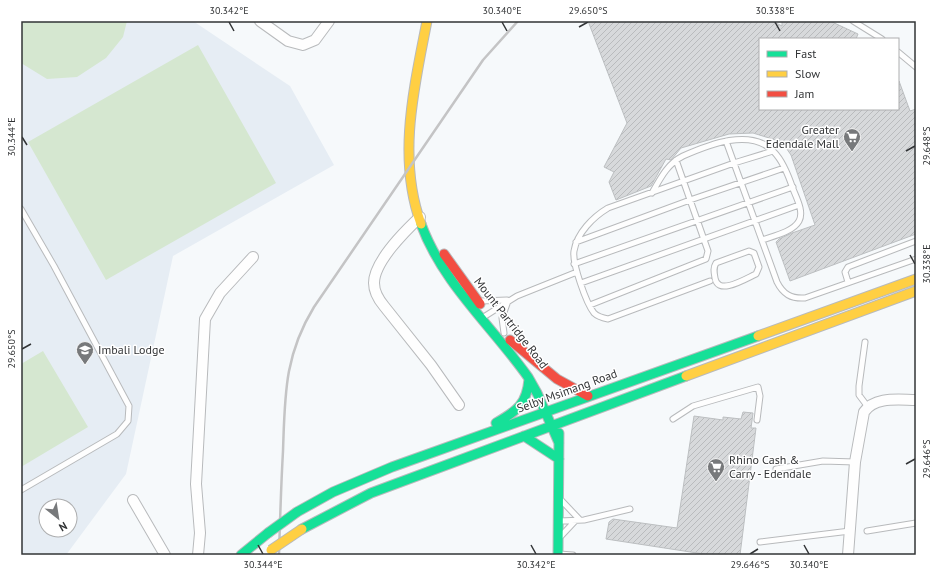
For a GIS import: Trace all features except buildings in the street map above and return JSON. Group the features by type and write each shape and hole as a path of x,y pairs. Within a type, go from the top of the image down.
{"main road":[{"name":"Mount Partridge Road","path":"427,21 413,101 408,141 410,181 426,238 446,274 484,316 529,379 550,427 559,443"},
{"name":"Mount Partridge Road","path":"422,222 478,301 484,316 507,336 538,376 560,423 558,555"},
{"name":"Selby Msimang Road","path":"241,555 297,512 356,482 471,438 916,279"},
{"path":"269,553 302,529 370,493 916,291"},
{"path":"507,336 564,385 588,396"},
{"path":"471,438 519,408 527,398 529,379"},
{"path":"524,436 543,447 559,459"}],"street":[{"path":"260,21 288,41 303,45 315,40 329,21"},
{"path":"422,222 405,230 386,256 379,268 374,283 379,300 459,405"},
{"path":"198,555 200,533 196,484 205,319 220,293 253,257"},
{"path":"848,555 855,462 862,420 868,407 881,401 916,400"},
{"path":"133,500 160,553"}],"lane":[{"path":"853,21 880,38"},
{"path":"899,53 916,67"},
{"path":"652,193 665,171 676,160 726,141 751,140 761,143 774,151 784,168 793,187 801,217 796,225 762,240"},
{"path":"726,141 776,282 790,297 796,299 805,298 916,259"},
{"path":"710,281 608,319 600,317 590,305 574,264 576,242 588,223 597,214 608,208 734,163 774,151"},
{"path":"676,160 705,239 708,255 716,262"},
{"path":"576,242 690,200 784,168"},
{"path":"574,264 793,187"},
{"path":"581,283 799,205"},
{"path":"21,209 54,266 98,351 129,406 130,415 125,426 117,434 21,490"},
{"path":"848,282 845,272 848,267 916,241"},
{"path":"749,251 754,253 759,267 756,274 726,286 720,286 715,281 713,270 716,262 749,251"},
{"path":"590,305 698,264 706,259 708,255"},
{"path":"484,316 509,301 577,272"},
{"path":"478,301 509,301"},
{"path":"507,336 502,318 509,301"},
{"path":"864,342 859,395 868,407"},
{"path":"673,419 693,406 758,387 760,396 757,420"},
{"path":"776,469 823,461 855,462"},
{"path":"559,496 578,520"},
{"path":"558,522 578,520 630,509"},
{"path":"558,541 578,520"},
{"path":"867,531 916,523"},
{"path":"760,542 850,531"},
{"path":"558,555 573,555"}],"shaded area":[{"name":"Imbali Lodge","path":"21,21 193,21 290,86 334,165 173,256 126,474 66,555 21,555"}],"green space":[{"path":"21,21 127,21 123,37 106,58 77,77 47,79 21,63"},
{"path":"198,45 276,183 106,280 28,142"},
{"path":"43,351 88,427 21,467 21,364"}],"railway":[{"path":"279,555 284,412 288,377 297,342 304,325 314,307 483,60 518,21"}],"traffic: fast":[{"path":"421,224 430,246 455,285 528,377 537,393 559,443"},
{"path":"297,512 333,492 392,467 758,336"},
{"path":"302,529 371,493 686,376"},
{"path":"496,423 510,415 520,406 526,395 529,379"},
{"path":"558,555 559,433"},
{"path":"524,436 559,459"},
{"path":"268,533 297,512"},
{"path":"241,555 268,533"}],"traffic: slow":[{"path":"421,224 414,199 410,174 409,148 413,97 427,21"},
{"path":"758,336 916,279"},
{"path":"686,376 916,291"},
{"path":"271,550 302,529"}],"traffic: jam":[{"path":"444,254 480,304"},
{"path":"510,340 557,379 588,396"}],"place":[{"name":"Greater Edendale Mall","path":"852,152"},
{"name":"Imbali Lodge","path":"85,365"},
{"name":"Rhino Cash & Carry - Edendale","path":"716,482"}]}
